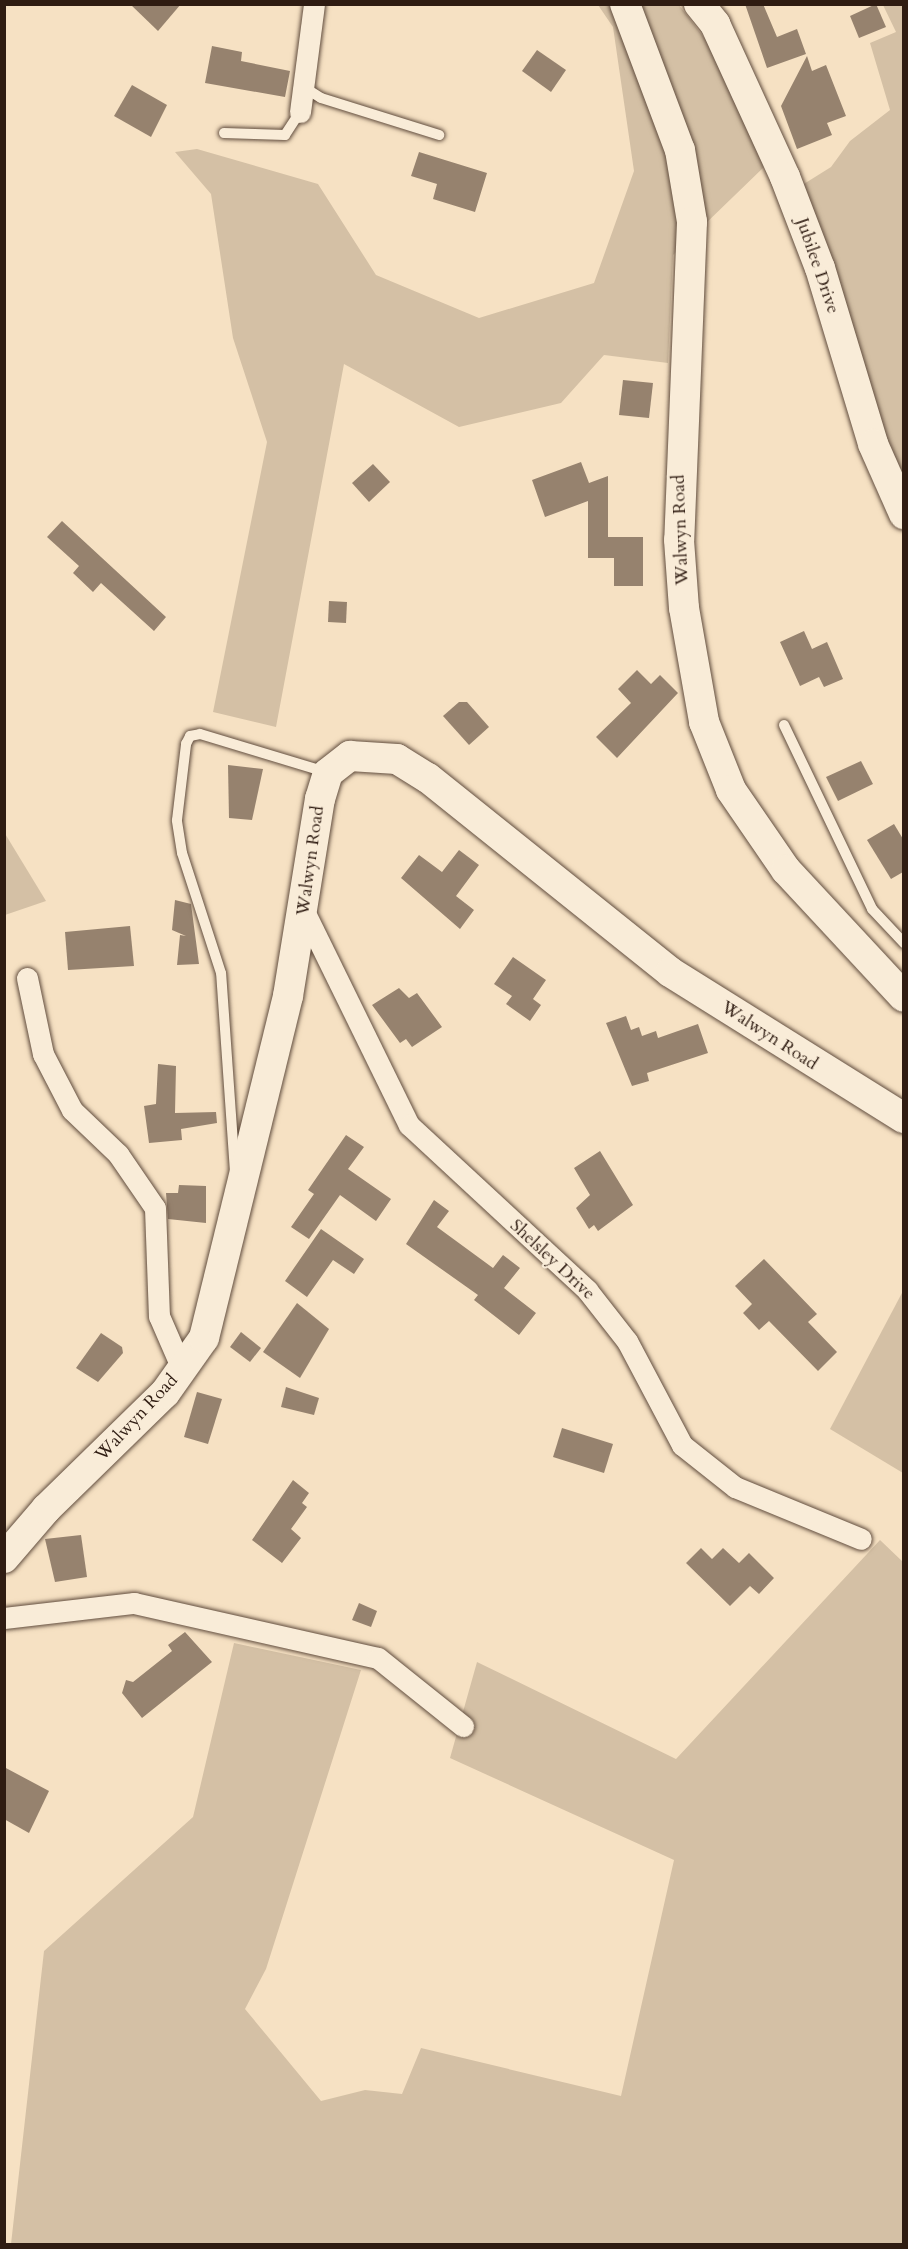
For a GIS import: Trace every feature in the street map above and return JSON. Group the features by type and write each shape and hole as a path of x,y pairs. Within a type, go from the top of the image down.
{"main road":[{"name":"Walwyn Road","path":"625,4 651,62 680,150 692,222 679,529 684,608 704,722 730,790 786,870 903,997"},
{"name":"Jubilee Drive","path":"708,11 816,258 873,444 903,514"},
{"name":"Walwyn Road","path":"4,1558 182,1369 204,1338 239,1202 304,913 328,773 350,756 397,759 670,972 903,1118"}],"street":[{"path":"300,112 299,85 314,4"},
{"name":"Shelsley Drive","path":"304,913 409,1125 587,1290 627,1341 682,1445 735,1487 861,1539"},
{"path":"27,978 43,1054 72,1110 118,1154 155,1208 159,1316 182,1369"},
{"path":"4,1618 134,1603 378,1658 463,1726"}],"lane":[{"path":"299,85 321,98 439,135"},
{"path":"224,133 278,137 300,112"},
{"path":"784,725 872,909 903,943"},
{"path":"239,1202 221,973 182,853 177,820 186,744 190,736 200,734 328,773"}],"shaded area":[{"path":"598,5 679,5 719,57 766,165 673,255 668,363 604,355 561,403 459,427 344,364 276,727 213,712 267,442 233,338 211,194 175,152 197,149 318,184 376,275 479,318 594,283 634,171 613,27"},
{"path":"883,5 903,5 903,478 835,318 791,192 831,167 850,141 890,110 870,43 896,32"},
{"path":"4,832 46,901 5,915 4,915"},
{"path":"903,1291 903,1473 830,1429"},
{"path":"880,1540 903,1562 903,2244 11,2244 44,1951 193,1817 234,1643 361,1670 266,1969 245,2009 321,2101 365,2090 402,2094 421,2048 621,2096 674,1860 450,1758 477,1662 676,1759"}],"building":[{"path":"130,4 181,4 158,31"},
{"path":"745,4 763,4 777,37 797,29 806,54 767,68"},
{"path":"876,4 886,27 859,38 850,16"},
{"path":"212,46 242,52 241,61 290,71 285,97 205,83"},
{"path":"537,50 566,70 551,92 522,71"},
{"path":"807,56 812,71 826,65 846,116 827,123 832,135 797,149 781,106"},
{"path":"132,85 167,105 151,137 114,116"},
{"path":"419,152 487,173 475,212 433,199 437,184 411,176"},
{"path":"623,380 653,383 649,418 619,415"},
{"path":"581,462 589,483 608,476 608,537 643,537 643,586 614,586 614,558 588,558 588,501 545,517 532,480"},
{"path":"373,464 390,482 369,502 352,483"},
{"path":"62,521 166,617 154,631 101,583 93,592 73,573 79,566 47,537"},
{"path":"329,601 347,602 346,623 328,622"},
{"path":"804,631 812,649 827,642 843,679 824,687 819,677 800,686 780,642"},
{"path":"637,670 651,684 660,675 678,693 617,758 596,737 631,703 618,689"},
{"path":"459,702 467,702 489,727 469,745 443,716"},
{"path":"861,761 873,784 838,801 826,777"},
{"path":"228,765 263,769 252,820 229,818"},
{"path":"894,824 903,839 903,872 891,879 867,840"},
{"path":"459,850 479,865 456,896 474,910 460,929 401,878 419,855 442,872"},
{"path":"175,900 191,904 199,964 177,965 180,935 186,936 172,930"},
{"path":"130,926 134,966 68,970 65,932"},
{"path":"513,957 546,980 533,999 541,1005 530,1021 506,1004 512,996 494,984"},
{"path":"399,988 409,998 417,993 442,1027 412,1047 406,1039 400,1043 372,1005"},
{"path":"626,1016 631,1030 639,1027 642,1036 656,1031 658,1038 698,1024 708,1053 647,1073 649,1081 632,1086 606,1023"},
{"path":"158,1064 176,1066 175,1113 216,1112 217,1123 181,1129 182,1140 149,1143 144,1106 156,1104"},
{"path":"346,1135 364,1147 348,1169 391,1199 376,1221 340,1195 309,1239 291,1227 314,1194 308,1190"},
{"path":"600,1151 633,1205 598,1231 594,1225 589,1229 576,1208 590,1195 574,1168"},
{"path":"179,1185 206,1186 206,1223 168,1219 166,1193 178,1193"},
{"path":"434,1200 449,1211 437,1227 493,1268 503,1255 520,1268 504,1288 536,1313 519,1335 474,1300 478,1295 406,1244"},
{"path":"321,1229 364,1259 354,1274 333,1260 307,1297 285,1281"},
{"path":"764,1259 817,1314 808,1322 837,1352 818,1371 769,1321 759,1330 743,1313 752,1304 735,1286"},
{"path":"297,1303 329,1329 300,1378 263,1352"},
{"path":"241,1332 261,1348 250,1362 230,1347"},
{"path":"101,1333 122,1347 123,1353 98,1382 76,1368"},
{"path":"286,1387 319,1398 314,1415 281,1407"},
{"path":"197,1392 222,1399 208,1444 184,1437"},
{"path":"562,1428 613,1444 604,1473 553,1457"},
{"path":"293,1480 309,1493 302,1503 307,1507 291,1529 301,1538 282,1563 252,1540"},
{"path":"81,1535 87,1577 55,1582 45,1539"},
{"path":"701,1548 712,1559 723,1548 739,1563 749,1553 774,1578 759,1594 750,1586 730,1606 686,1563"},
{"path":"359,1603 377,1611 371,1627 352,1620"},
{"path":"185,1632 212,1662 142,1718 122,1693 126,1680 133,1682 172,1651 168,1645"},
{"path":"4,1767 49,1791 29,1833 4,1819"}]}
